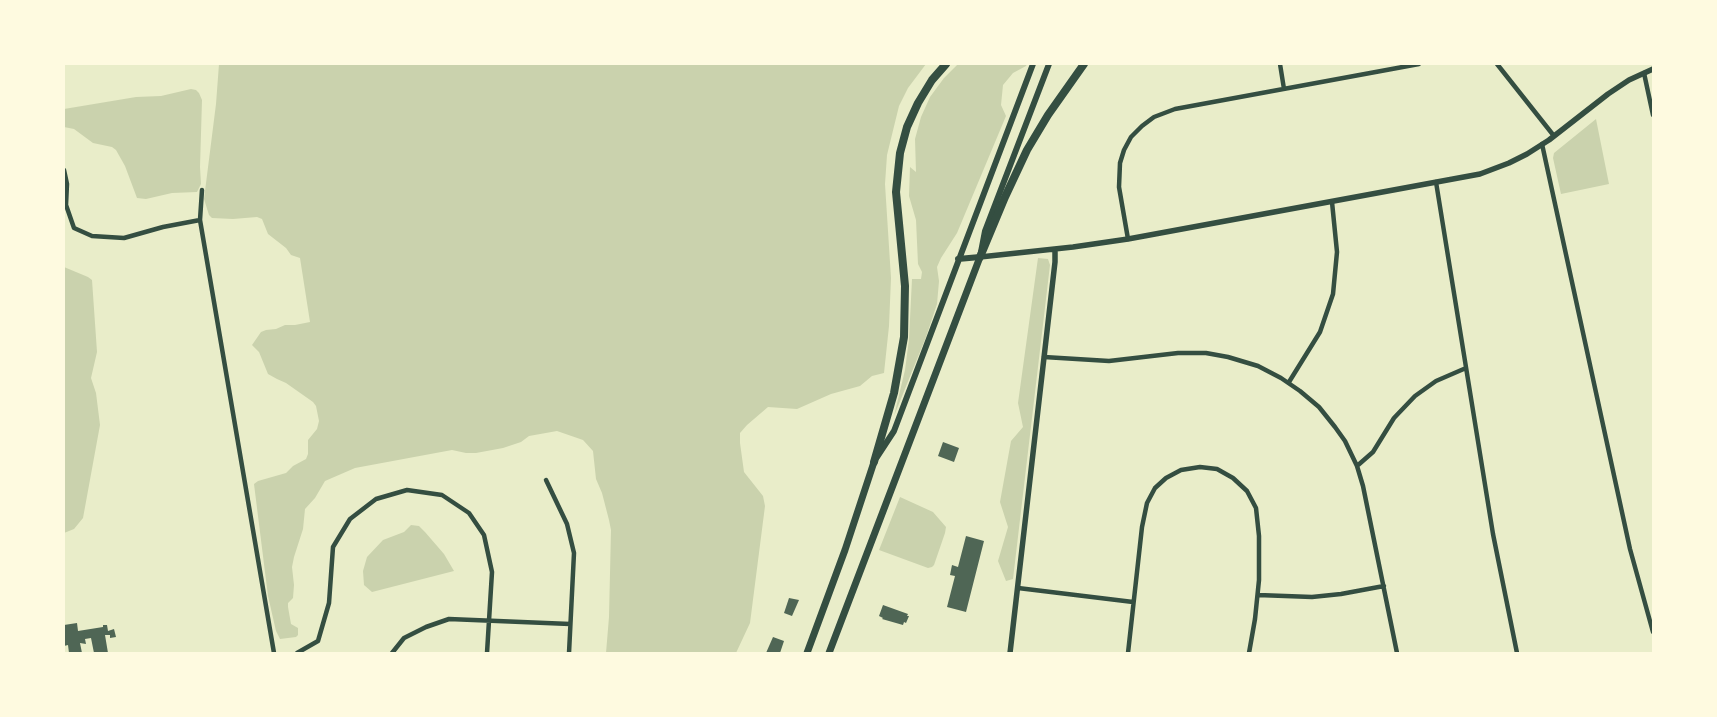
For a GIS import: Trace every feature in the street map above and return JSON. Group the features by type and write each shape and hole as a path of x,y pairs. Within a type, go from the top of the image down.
{"highway":[{"path":"807,653 845,550 894,393 904,337 905,292 896,192 900,153 907,127 918,103 932,80 946,64"},
{"path":"829,653 980,257 1013,178 1030,144 1051,110 1084,64"}],"main road":[{"path":"874,462 894,431 1033,64"},
{"path":"958,259 980,257 985,232 1049,64"}],"street":[{"path":"1280,64 1284,89"},
{"path":"1128,239 1119,188 1119,170 1126,146 1134,134 1154,117 1170,110 1419,64"},
{"path":"1497,64 1554,136"},
{"path":"980,257 1128,239 1332,202 1490,170 1518,159 1554,136 1608,94 1653,69"},
{"path":"1644,73 1653,115"},
{"path":"1542,144 1628,540 1653,632"},
{"path":"64,170 67,184 65,204 74,228 92,236 124,238 200,220"},
{"path":"1436,182 1495,544 1517,653"},
{"path":"202,190 200,220 274,653"},
{"path":"1289,382 1320,332 1332,298 1337,252 1332,202"},
{"path":"1010,653 1055,249"},
{"path":"1044,357 1109,361 1178,353 1206,353 1247,362 1270,372 1289,382 1314,402 1332,422 1357,466 1363,486 1398,653"},
{"path":"1357,466 1375,449 1394,418 1414,396 1436,381 1466,368"},
{"path":"1128,653 1142,522 1149,499 1155,488 1166,478 1177,472 1195,467 1209,468 1227,473 1240,482 1256,508 1259,525 1260,564 1258,595 1249,653"},
{"path":"546,480 567,524 574,553 569,653"},
{"path":"297,653 318,641 329,603 333,547 350,519 376,499 407,490 442,495 469,513 484,535 492,572 487,653"},
{"path":"1258,595 1322,596 1384,586"},
{"path":"1018,588 1133,602"},
{"path":"392,653 404,638 426,627 449,619 570,624"}],"green space":[{"path":"219,64 926,64 908,88 899,106 887,155 885,184 891,278 889,326 884,373 872,376 860,386 831,394 797,409 768,407 740,433 744,472 763,496 765,506 750,623 736,653 606,653 609,617 611,530 609,520 596,479 593,451 583,440 557,431 529,436 521,442 503,448 476,453 452,450 355,468 325,481 315,498 305,509 303,529 292,567 293,598 288,603 288,607 291,624 298,628 298,635 296,637 280,639 276,631 268,596 254,484 258,481 286,473 293,466 306,459 308,440 317,429 319,421 316,406 313,402 286,383 268,374 259,352 252,345 261,332 266,330 276,329 285,325 310,322 300,258 291,255 286,248 268,234 262,219 257,217 212,218 209,215 204,199"},
{"path":"958,64 1027,64 1013,73 1003,85 1001,105 1006,116 957,233 937,267 939,281 937,304 926,337 894,416 905,370 909,339 912,279 921,279 922,272 918,264 916,220 909,196 910,167 916,172 915,139 921,117 930,97 944,78"},
{"path":"191,89 199,93 202,100 201,184 197,192 172,193 146,199 137,198 125,166 116,150 112,147 93,143 74,129 64,127 64,109 136,97 161,96"},
{"path":"1596,119 1609,184 1561,194 1553,158 1554,153"},
{"path":"1038,258 1048,259 1050,265 1013,579 1006,581 998,561 1008,527 1000,502 1011,441 1023,427 1018,403"},
{"path":"64,267 92,280 97,352 91,378 96,393 100,425 83,518 74,529 64,533"},
{"path":"900,497 933,512 946,527 932,567 928,568 879,550"},
{"path":"411,525 419,526 425,532 444,554 454,571 372,592 364,585 363,571 367,557 383,540 404,532"}],"building":[{"path":"943,442 959,448 954,462 938,456"},
{"path":"966,536 984,541 966,612 947,607 955,576 950,575 952,565 958,567"},
{"path":"789,598 799,600 792,616 784,613"},
{"path":"883,605 908,614 906,623 904,622 903,625 882,619 879,616"},
{"path":"77,623 78,631 103,627 103,625 107,625 108,631 114,629 116,637 110,638 110,635 105,635 108,653 94,653 91,638 85,639 86,644 80,643 82,653 69,653 68,645 64,646 64,625"},
{"path":"773,637 784,641 780,653 766,653"}]}
